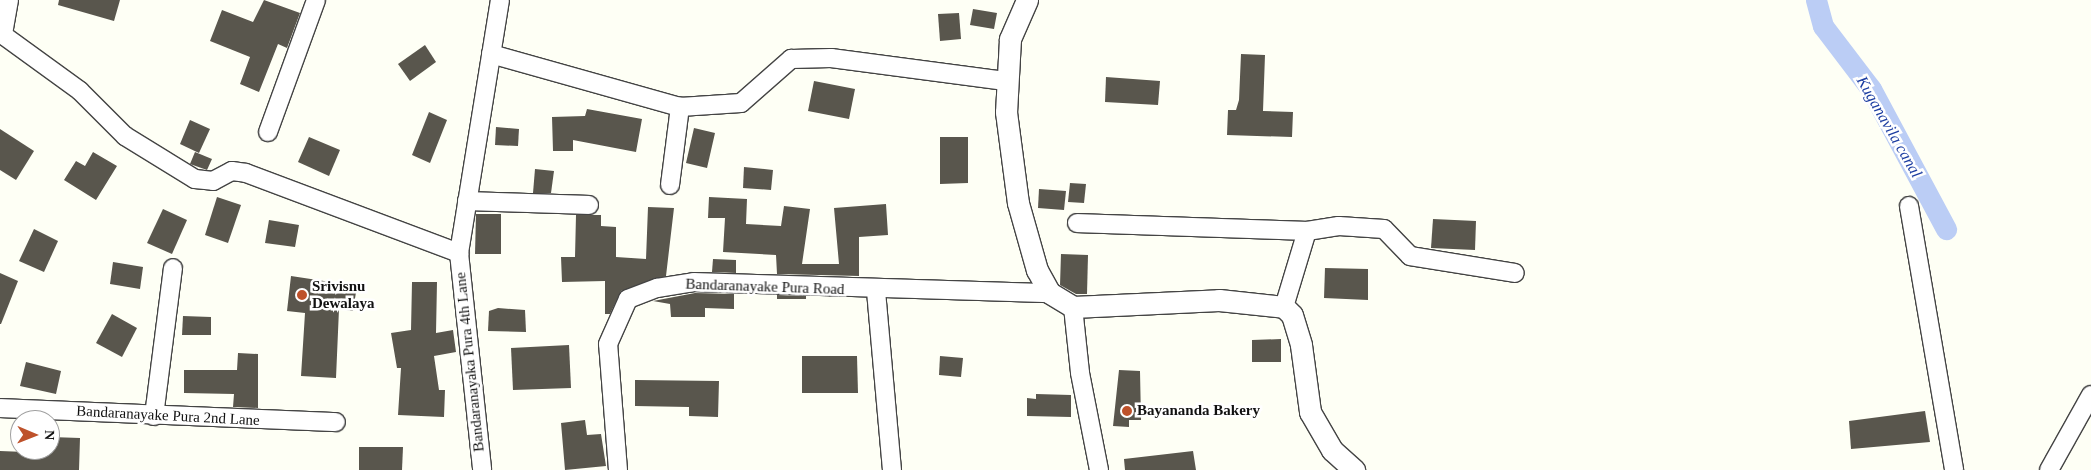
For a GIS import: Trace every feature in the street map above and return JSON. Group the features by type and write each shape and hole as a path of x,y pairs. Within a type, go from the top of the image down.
{"street":[{"path":"9,0 3,35 80,91 125,136 195,179 213,181 232,171 246,172 459,253"},
{"path":"268,132 316,0"},
{"name":"Bandaranayaka Pura 4th Lane","path":"482,470 459,253 500,0"},
{"path":"1027,0 1010,39 1005,81 1018,204 1037,270 1050,293 1073,307 1219,300 1284,307 1292,315 1301,345 1310,412 1332,450 1354,470"},
{"path":"491,54 680,106 741,103 791,59 831,58 1005,81"},
{"path":"670,185 680,106"},
{"path":"467,201 589,204"},
{"path":"1909,206 1954,470"},
{"path":"1077,223 1307,231 1339,226 1384,229 1410,256 1515,273"},
{"path":"1284,307 1307,231"},
{"path":"154,416 173,268"},
{"name":"Bandaranayake Pura Road","path":"618,470 608,344 628,299 657,288 694,282 876,291 1050,293"},
{"path":"876,291 892,470"},
{"path":"1073,307 1080,372 1099,470"},
{"path":"2048,470 2091,395"},
{"name":"Bandaranayake Pura 2nd Lane","path":"0,408 154,416 336,422"}],"building":[{"path":"59,0 120,0 114,21 58,5"},
{"path":"264,0 300,13 287,48 278,44 259,92 240,84 250,57 210,41 222,10 253,22"},
{"path":"973,9 997,13 994,29 970,25"},
{"path":"959,13 961,39 940,41 938,14"},
{"path":"425,45 436,62 410,81 398,64"},
{"path":"1241,54 1265,55 1263,111 1293,112 1292,137 1227,135 1228,110 1236,110 1239,100"},
{"path":"1106,77 1160,81 1158,105 1105,102"},
{"path":"814,81 855,89 849,119 808,111"},
{"path":"587,109 642,119 636,152 573,140 573,151 553,151 552,117 585,116"},
{"path":"429,112 447,120 430,163 412,155"},
{"path":"190,120 210,129 199,153 180,144"},
{"path":"496,127 519,129 518,146 495,145"},
{"path":"694,128 715,133 707,168 686,163"},
{"path":"0,129 34,151 16,180 0,170"},
{"path":"309,137 340,150 329,176 298,162"},
{"path":"940,137 968,137 968,183 940,184"},
{"path":"93,152 117,166 96,200 64,180 76,161 85,166"},
{"path":"195,152 212,159 207,170 190,164"},
{"path":"744,167 773,170 771,190 743,188"},
{"path":"535,169 554,171 551,193 533,193"},
{"path":"1070,183 1086,184 1084,203 1068,202"},
{"path":"1039,189 1066,191 1064,210 1038,208"},
{"path":"217,197 241,205 228,243 205,235"},
{"path":"709,197 747,199 746,224 781,226 784,206 810,209 802,264 839,264 834,208 886,204 888,235 859,237 859,276 777,274 776,255 723,252 725,218 708,218"},
{"path":"648,207 674,208 666,276 621,291 610,314 605,314 605,281 562,282 561,257 575,257 576,215 601,215 601,226 616,227 616,257 646,259"},
{"path":"163,209 187,220 172,254 147,243"},
{"path":"476,214 501,214 501,254 475,254"},
{"path":"1433,219 1476,221 1475,250 1431,248"},
{"path":"269,220 299,225 295,247 265,243"},
{"path":"34,229 58,241 44,272 19,261"},
{"path":"1061,254 1088,255 1087,294 1076,294 1060,285"},
{"path":"713,259 736,260 736,273 712,272"},
{"path":"113,262 143,267 140,289 110,284"},
{"path":"1325,268 1368,269 1368,300 1324,298"},
{"path":"0,273 18,281 1,324 0,324"},
{"path":"291,276 357,286 353,311 339,309 336,378 301,376 305,313 287,311"},
{"path":"412,282 437,282 436,333 453,330 456,352 434,356 439,390 445,390 444,417 398,415 401,368 397,368 391,333 411,330"},
{"path":"695,293 734,294 734,309 705,308 705,317 671,317 670,304 653,301"},
{"path":"777,295 806,296 806,299 777,299"},
{"path":"498,308 525,310 526,332 488,331 489,311"},
{"path":"112,314 137,328 122,357 96,343"},
{"path":"183,316 211,317 211,335 182,335"},
{"path":"1281,339 1281,362 1252,362 1252,340"},
{"path":"569,345 571,388 513,390 511,348"},
{"path":"238,353 258,354 258,408 233,407 234,394 184,393 184,370 237,370"},
{"path":"802,356 857,356 858,393 802,393"},
{"path":"940,356 963,358 961,377 939,375"},
{"path":"26,362 61,371 56,394 20,386"},
{"path":"1119,370 1140,371 1141,420 1129,420 1129,427 1113,426"},
{"path":"635,380 719,381 718,417 689,416 689,407 635,406"},
{"path":"1036,394 1071,395 1071,417 1027,416 1027,398 1036,399"},
{"path":"1925,411 1930,442 1851,449 1849,421"},
{"path":"585,420 587,435 601,434 606,466 565,470 561,423"},
{"path":"60,437 80,438 79,470 0,470 0,451 10,451 10,460 60,460"},
{"path":"359,447 403,447 402,470 359,470"},
{"path":"1193,451 1196,470 1125,470 1124,459"}],"waterway":[{"name":"Kuganavila canal","path":"1816,0 1823,26 1871,89 1946,229"}],"place":[{"name":"Srivisnu Dewalaya","path":"302,295"},
{"name":"Bayananda Bakery","path":"1127,411"}]}
